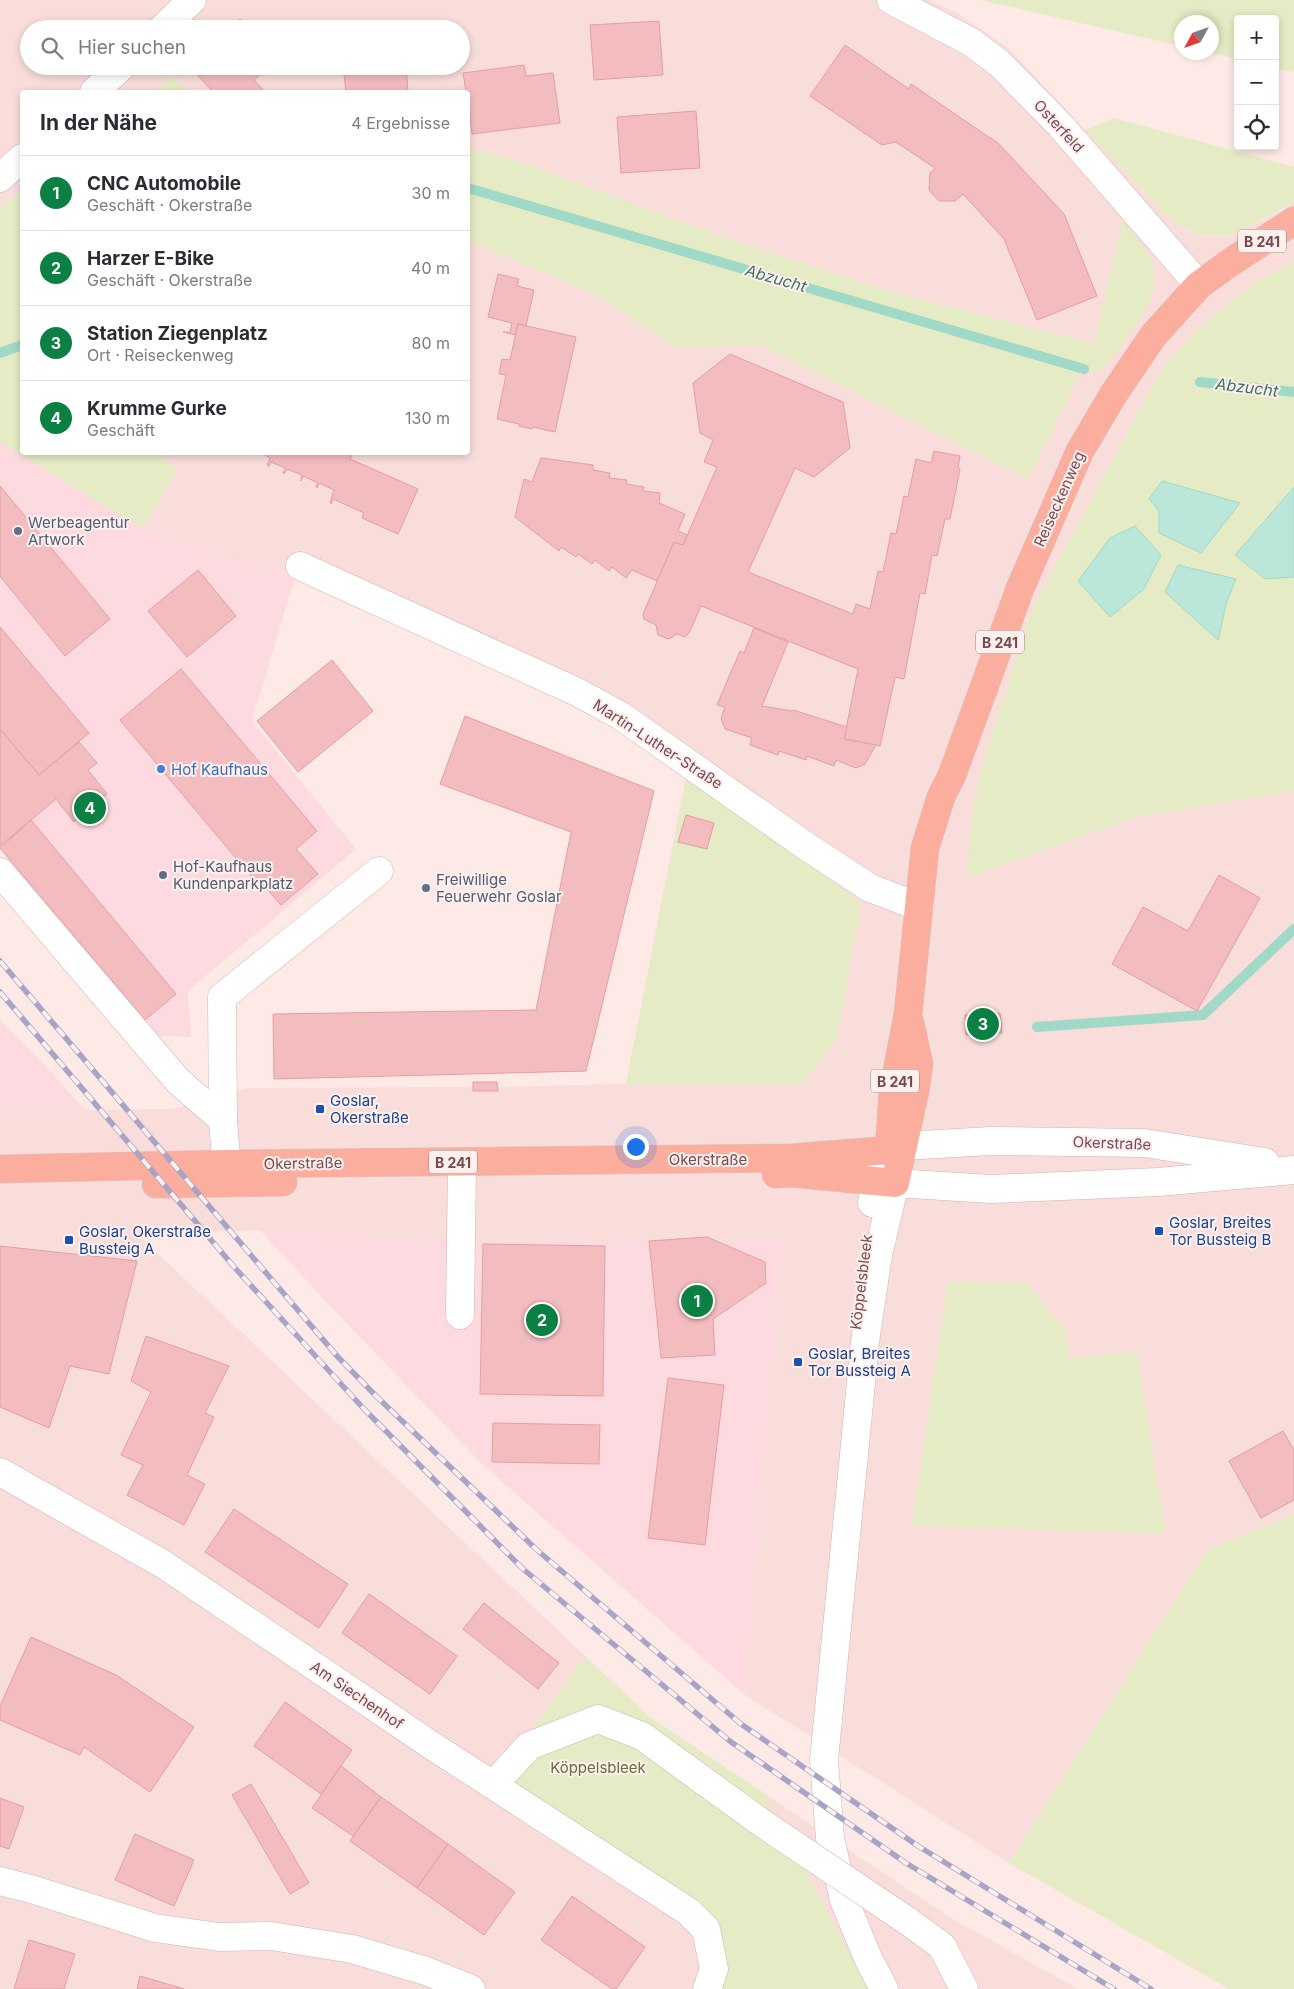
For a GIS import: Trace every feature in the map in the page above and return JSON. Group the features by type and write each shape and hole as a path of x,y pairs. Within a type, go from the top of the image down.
{"main road":[{"name":"Reiseckenweg","path":"886,1182 919,1064 908,1014 920,907 943,848 954,802 952,775 1021,586 1080,451 1113,394 1153,336 1199,285 1294,221"},
{"name":"Reiseckenweg","path":"1231,262 1294,240"},
{"name":"Okerstraße","path":"1,1175 461,1170 791,1158 896,1148"},
{"name":"Okerstraße","path":"461,1170 791,1173 886,1182"},
{"name":"Okerstraße","path":"1,1175 39,1186 227,1174"}],"street":[{"path":"171,20 192,0"},
{"name":"Osterfeld","path":"891,0 970,42 999,63 1060,125 1199,285"},
{"path":"96,90 112,75"},
{"path":"0,178 20,160"},
{"name":"Martin-Luther-Straße","path":"300,566 568,688 603,707 675,753 803,844 870,888 920,907"},
{"path":"227,1174 223,1120 222,998 379,871"},
{"path":"0,872 178,1081 223,1120"},
{"name":"Okerstraße","path":"896,1148 1013,1141 1144,1143 1294,1169"},
{"name":"Okerstraße","path":"886,1182 991,1189 1158,1182 1294,1169"},
{"path":"460,1315 461,1170"},
{"name":"Köppelsbleek","path":"884,1989 868,1958 844,1900 830,1838 824,1760 858,1413 854,1345 861,1258 886,1182"},
{"name":"Am Siechenhof","path":"0,1472 163,1564 493,1785 689,1912 706,1929 714,1969 707,1989"},
{"path":"493,1785 529,1746 598,1719 642,1736 759,1821 942,1946 964,1989"},
{"path":"0,1881 155,1928 219,1937 271,1936 352,1949 426,1971 471,1989"}],"shaded area":[{"path":"0,0 930,0 956,12 1007,47 1172,222 1190,232 1208,237 1223,237 1239,233 1294,203 1294,261 1257,281 1203,324 1167,362 1032,609 991,737 974,801 966,878 1139,816 1294,791 1294,1514 1207,1551 1009,1863 745,1695 782,1242 448,1240 260,1230 137,1234 651,1718 951,1918 1078,1989 0,1989 0,1111 172,1109 247,1088 472,1087 473,1082 497,1082 498,1087 626,1084 686,777 618,727 295,577 143,529 177,470 157,455 470,455 470,242 591,292 674,347 761,345 1028,479 1095,345 890,291 726,238 516,160 470,148 470,90 187,90 173,76 154,90 20,90 20,193 0,208"},
{"path":"0,442 143,529 295,577 252,721 356,849 188,991 191,1037 158,1036 0,848"},
{"path":"0,1021 54,1075 85,1111 0,1111"},
{"path":"260,1230 448,1240 782,1242 745,1695 483,1465"}],"green space":[{"path":"980,0 1294,0 1294,72 1279,69 1279,15 1234,15 1234,58 1219,55 1219,15 1174,15 1174,44"},
{"path":"173,76 187,90 154,90"},
{"path":"1114,118 1294,167 1294,203 1236,233 1208,236 1192,232 1172,222 1085,130"},
{"path":"470,148 516,160 726,238 890,291 1094,344 1122,218 1148,254 1154,274 1153,288 1140,318 1103,369 1080,374 1028,479 761,345 674,347 591,292 470,242"},
{"path":"20,193 20,454 0,442 0,208"},
{"path":"1294,261 1294,791 1139,816 966,878 974,801 991,737 1032,609 1167,362 1203,324 1257,281"},
{"path":"21,455 157,455 177,470 143,529"},
{"path":"687,777 861,902 837,1039 802,1084 626,1084"},
{"path":"948,1282 1027,1283 1065,1329 1069,1359 1137,1351 1165,1533 912,1526"},
{"path":"1294,1514 1294,1989 1229,1989 1009,1863 1207,1550"},
{"name":"Köppelsbleek","path":"585,1656 651,1718 764,1793 869,1989 707,1989 706,1928 493,1785"}],"water":[{"path":"1162,481 1240,503 1201,553 1159,533 1159,511 1149,499"},
{"path":"1294,487 1294,577 1265,579 1235,555"},
{"path":"1135,526 1161,555 1144,589 1110,617 1078,581 1110,538"},
{"path":"1178,565 1236,579 1227,601 1218,640 1165,592"}],"building":[{"path":"659,21 663,75 594,80 590,25"},
{"path":"845,45 909,89 911,84 999,144 1064,214 1097,296 1037,320 1004,239 963,194 955,201 939,201 929,190 930,173 935,168 896,142 882,145 810,96"},
{"path":"524,65 526,76 553,73 560,123 472,134 470,90 466,90 463,75 470,75 470,72"},
{"path":"197,75 260,75 254,80 263,90 211,90"},
{"path":"344,75 407,75 408,90 346,90"},
{"path":"696,111 700,168 621,173 617,117"},
{"path":"498,274 519,279 517,286 534,290 526,326 518,324 516,335 503,332 510,332 512,323 488,317"},
{"path":"518,324 576,337 555,432 533,427 532,429 497,419 506,375 499,374 502,359 510,360"},
{"path":"730,354 843,402 850,448 814,477 795,468 748,572 853,614 856,604 870,609 878,571 883,572 891,533 896,534 904,496 908,497 916,459 931,463 934,451 960,456 958,468 960,469 950,519 945,519 937,556 932,555 925,594 920,593 904,679 895,677 880,746 844,739 858,669 701,606 689,633 685,637 677,634 669,639 658,635 656,625 644,619 643,614 674,542 683,545 717,467 704,462 713,440 700,433 693,383"},
{"path":"265,455 352,455 350,459 418,489 398,534 362,518 364,513 333,499 331,504 334,490 319,483 317,488 318,483 303,476 301,481 302,475 287,469 283,473 285,468 271,462 267,466 270,458"},
{"path":"541,458 593,465 593,470 610,473 609,478 627,480 626,484 644,487 643,491 660,493 659,503 685,514 678,531 687,535 683,545 674,542 657,581 632,570 626,578 612,567 609,571 595,560 592,564 578,554 576,557 561,547 559,551 515,517 524,479 532,482"},
{"name":"Werbeagentur Artwork","path":"0,486 110,619 65,656 0,576"},
{"path":"198,570 236,616 187,657 148,611"},
{"path":"0,627 89,733 39,775 0,729"},
{"path":"754,628 788,642 762,706 793,710 847,727 844,739 876,745 865,764 856,768 836,760 834,766 807,756 806,760 779,751 778,755 750,745 752,738 725,729 721,718 725,707 717,705 740,651 744,653"},
{"path":"332,660 373,711 298,772 257,721"},
{"path":"181,669 317,831 296,849 318,874 281,905 259,880 256,882 120,720"},
{"path":"465,716 654,791 586,1071 274,1079 273,1014 536,1010 571,832 440,784"},
{"path":"0,729 39,775 79,742 97,763 88,770 107,794 74,822 56,799 0,846"},
{"path":"686,815 714,823 707,849 678,842"},
{"path":"31,820 176,994 145,1020 0,848"},
{"path":"1219,875 1260,898 1197,1011 1112,964 1143,907 1188,931"},
{"path":"1000,1013 1002,1033 966,1035 965,1015"},
{"path":"473,1082 497,1082 498,1091 473,1091"},
{"path":"707,1237 765,1262 766,1283 713,1319 715,1355 661,1358 649,1241"},
{"path":"483,1244 605,1246 603,1396 480,1394"},
{"path":"0,1246 137,1261 109,1374 70,1366 49,1428 0,1407"},
{"path":"146,1336 229,1366 205,1413 214,1417 187,1475 205,1484 184,1525 127,1495 143,1465 121,1455 151,1392 131,1381"},
{"path":"668,1378 724,1385 705,1545 648,1538"},
{"path":"493,1423 600,1425 599,1464 492,1462"},
{"path":"1283,1431 1294,1450 1294,1500 1261,1518 1229,1461"},
{"path":"234,1509 348,1584 319,1628 205,1552"},
{"path":"369,1594 457,1656 430,1694 342,1633"},
{"path":"484,1603 559,1663 538,1689 463,1629"},
{"path":"31,1637 116,1675 194,1727 150,1792 84,1747 80,1755 0,1720 0,1706"},
{"path":"285,1702 352,1750 321,1794 254,1746"},
{"path":"341,1766 381,1797 353,1836 312,1808"},
{"path":"251,1784 309,1883 290,1894 232,1795"},
{"path":"381,1797 448,1844 417,1888 350,1841"},
{"path":"0,1798 24,1807 9,1849 0,1846"},
{"path":"135,1834 194,1860 174,1906 115,1880"},
{"path":"448,1844 515,1892 484,1935 417,1888"},
{"path":"572,1896 645,1947 616,1989 612,1989 541,1940"},
{"path":"29,1940 75,1954 64,1989 14,1989"},
{"path":"140,1976 184,1989 137,1989"}],"waterway":[{"name":"Abzucht","path":"470,189 1084,369"},
{"name":"Abzucht","path":"0,353 20,346"},
{"name":"Abzucht","path":"1200,382 1294,392"},
{"path":"1037,1027 1203,1015 1294,929"}],"railway":[{"path":"0,961 337,1356 376,1396 537,1550 741,1724 918,1846 1151,1989"},
{"path":"0,992 235,1268 363,1408 523,1569 731,1742 906,1863 1114,1989"}],"place":[{"name":"Werbeagentur Artwork","path":"18,531"},
{"name":"Hof Kaufhaus","path":"161,769"},
{"name":"Krumme Gurke","path":"90,808"},
{"name":"Hof-Kaufhaus Kundenparkplatz","path":"163,875"},
{"name":"Freiwillige Feuerwehr Goslar","path":"426,888"},
{"name":"Station Ziegenplatz","path":"983,1024"},
{"name":"Goslar, Okerstraße","path":"320,1109"},
{"name":"Goslar, Breites Tor Bussteig B","path":"1159,1231"},
{"name":"Goslar, Okerstraße Bussteig A","path":"69,1240"},
{"name":"CNC Automobile","path":"697,1301"},
{"name":"Harzer E-Bike","path":"542,1320"},
{"name":"Goslar, Breites Tor Bussteig A","path":"798,1362"}]}
